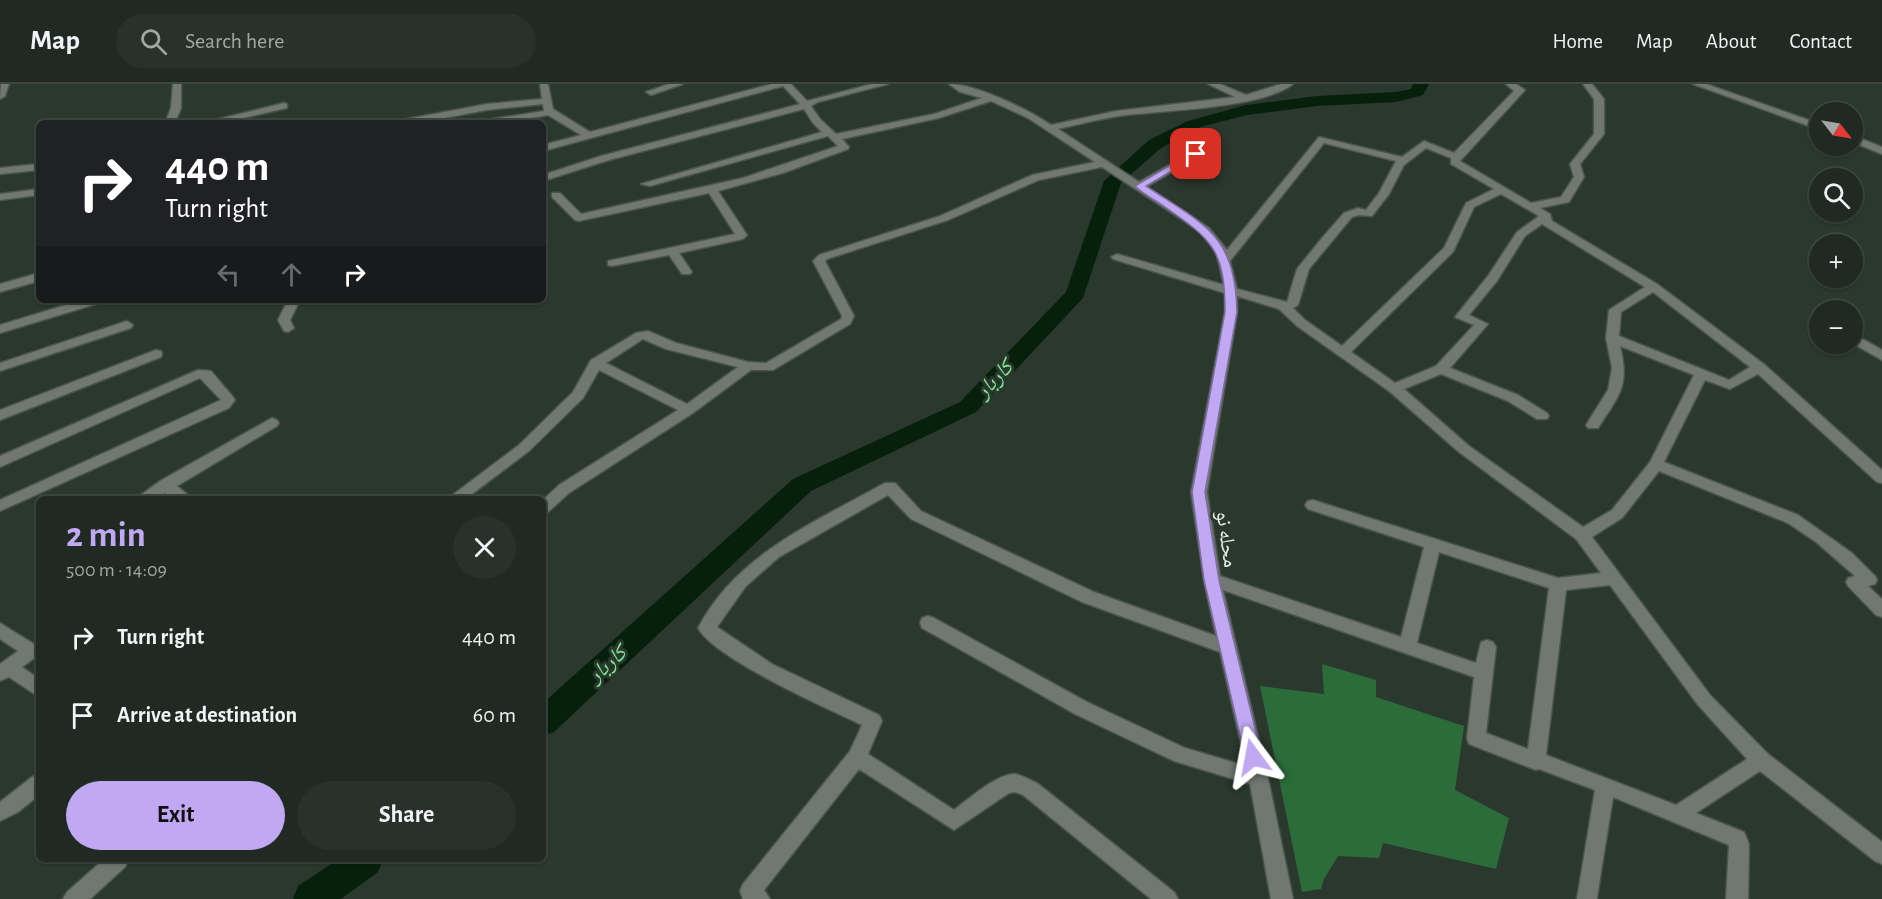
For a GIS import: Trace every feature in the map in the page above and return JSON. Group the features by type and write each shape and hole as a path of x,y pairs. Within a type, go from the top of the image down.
{"street":[{"path":"0,96 5,84"},
{"path":"171,120 176,108 177,84"},
{"path":"544,84 549,111 588,135"},
{"path":"651,92 679,84"},
{"path":"546,147 784,84 806,105 816,121 844,147 757,178 712,190 579,218 546,183"},
{"path":"546,178 605,158 806,105 815,100 884,84"},
{"name":"محله نو","path":"953,84 963,90 992,98 1030,116 1205,230 1222,252 1231,289 1231,312 1199,492 1212,580 1258,778 1282,899"},
{"path":"1212,84 1245,98"},
{"path":"1049,128 1125,112 1245,98 1289,84"},
{"path":"1510,84 1520,90 1456,157 1455,162 1546,216"},
{"path":"1531,206 1565,200 1579,177 1575,164 1599,134 1599,99 1587,84"},
{"path":"1697,84 1715,87 1809,123"},
{"path":"646,184 832,135 936,116 992,98"},
{"path":"418,120 488,107 547,101"},
{"path":"221,120 284,106"},
{"path":"514,120 552,112"},
{"path":"1224,261 1322,140 1402,160"},
{"path":"1139,186 1215,143"},
{"path":"1863,143 1882,151"},
{"path":"1283,306 1292,304 1303,269 1326,240 1348,215 1358,211 1368,214 1384,194 1402,160 1418,151 1424,144 1456,157"},
{"path":"458,496 524,448 578,395 596,363 640,336 648,335 671,346 748,366 768,367 846,321 848,316 819,261 823,257 944,218 1036,177 1104,165"},
{"path":"0,171 36,167"},
{"path":"1343,352 1449,250 1470,204 1503,189"},
{"path":"612,263 741,235 712,190"},
{"path":"0,197 36,192"},
{"path":"546,197 556,195"},
{"path":"1546,216 1546,222 1653,287 1760,368 1882,478"},
{"path":"1394,388 1441,369 1482,324 1461,317 1493,278 1521,234 1546,216"},
{"path":"672,250 686,272"},
{"path":"1117,257 1283,306 1301,323 1394,388 1464,449 1582,535 1704,700 1761,760 1882,854"},
{"path":"0,288 36,278"},
{"path":"1593,425 1615,390 1618,368 1612,338 1615,310 1653,287"},
{"path":"0,329 85,303"},
{"path":"288,328 284,320 292,303"},
{"path":"0,367 127,325"},
{"path":"1612,338 1730,385 1760,368"},
{"path":"1863,344 1882,356"},
{"path":"0,415 156,354"},
{"path":"596,363 688,410"},
{"path":"546,505 564,489 688,410 748,366"},
{"path":"1441,369 1513,398 1542,416"},
{"path":"1582,535 1617,514 1656,464 1701,373"},
{"path":"0,462 198,374 206,374 228,400 224,405 0,506"},
{"path":"147,496 272,423"},
{"path":"1656,464 1793,519 1822,538 1875,580"},
{"path":"165,485 181,496"},
{"path":"759,899 750,891 857,757 873,721 781,678 727,646 707,628 740,582 773,553 890,487 916,515 1088,597 1227,647"},
{"path":"1313,505 1558,584 1615,578"},
{"path":"1407,647 1433,544"},
{"path":"1212,580 1484,673"},
{"path":"1875,580 1854,582 1882,610"},
{"path":"1536,762 1558,584"},
{"path":"928,623 1081,708 1171,751 1258,778"},
{"path":"0,630 31,651 4,670 36,687"},
{"path":"1487,647 1476,738 1536,762 1605,785 1737,839 1739,844 1737,899"},
{"path":"857,757 954,821 1005,785 1016,783 1030,789 1167,899"},
{"path":"1678,814 1761,760"},
{"path":"0,812 36,785"},
{"path":"1587,897 1605,785"},
{"path":"74,899 116,862"}],"green space":[{"path":"1322,664 1376,680 1376,697 1464,726 1455,790 1509,818 1496,869 1383,843 1379,858 1338,856 1324,879 1321,889 1302,892 1260,686 1324,694"}],"waterway":[{"name":"کاربار","path":"546,719 802,485 968,407 1076,294 1113,181 1155,144 1194,124 1246,110 1317,101 1396,97 1418,92 1421,84"},
{"name":"کاربار","path":"311,899 363,862"}],"route":[{"path":"1196,154 1139,186 1205,230 1222,252 1231,289 1231,312 1199,492 1212,580 1253,757"}]}
